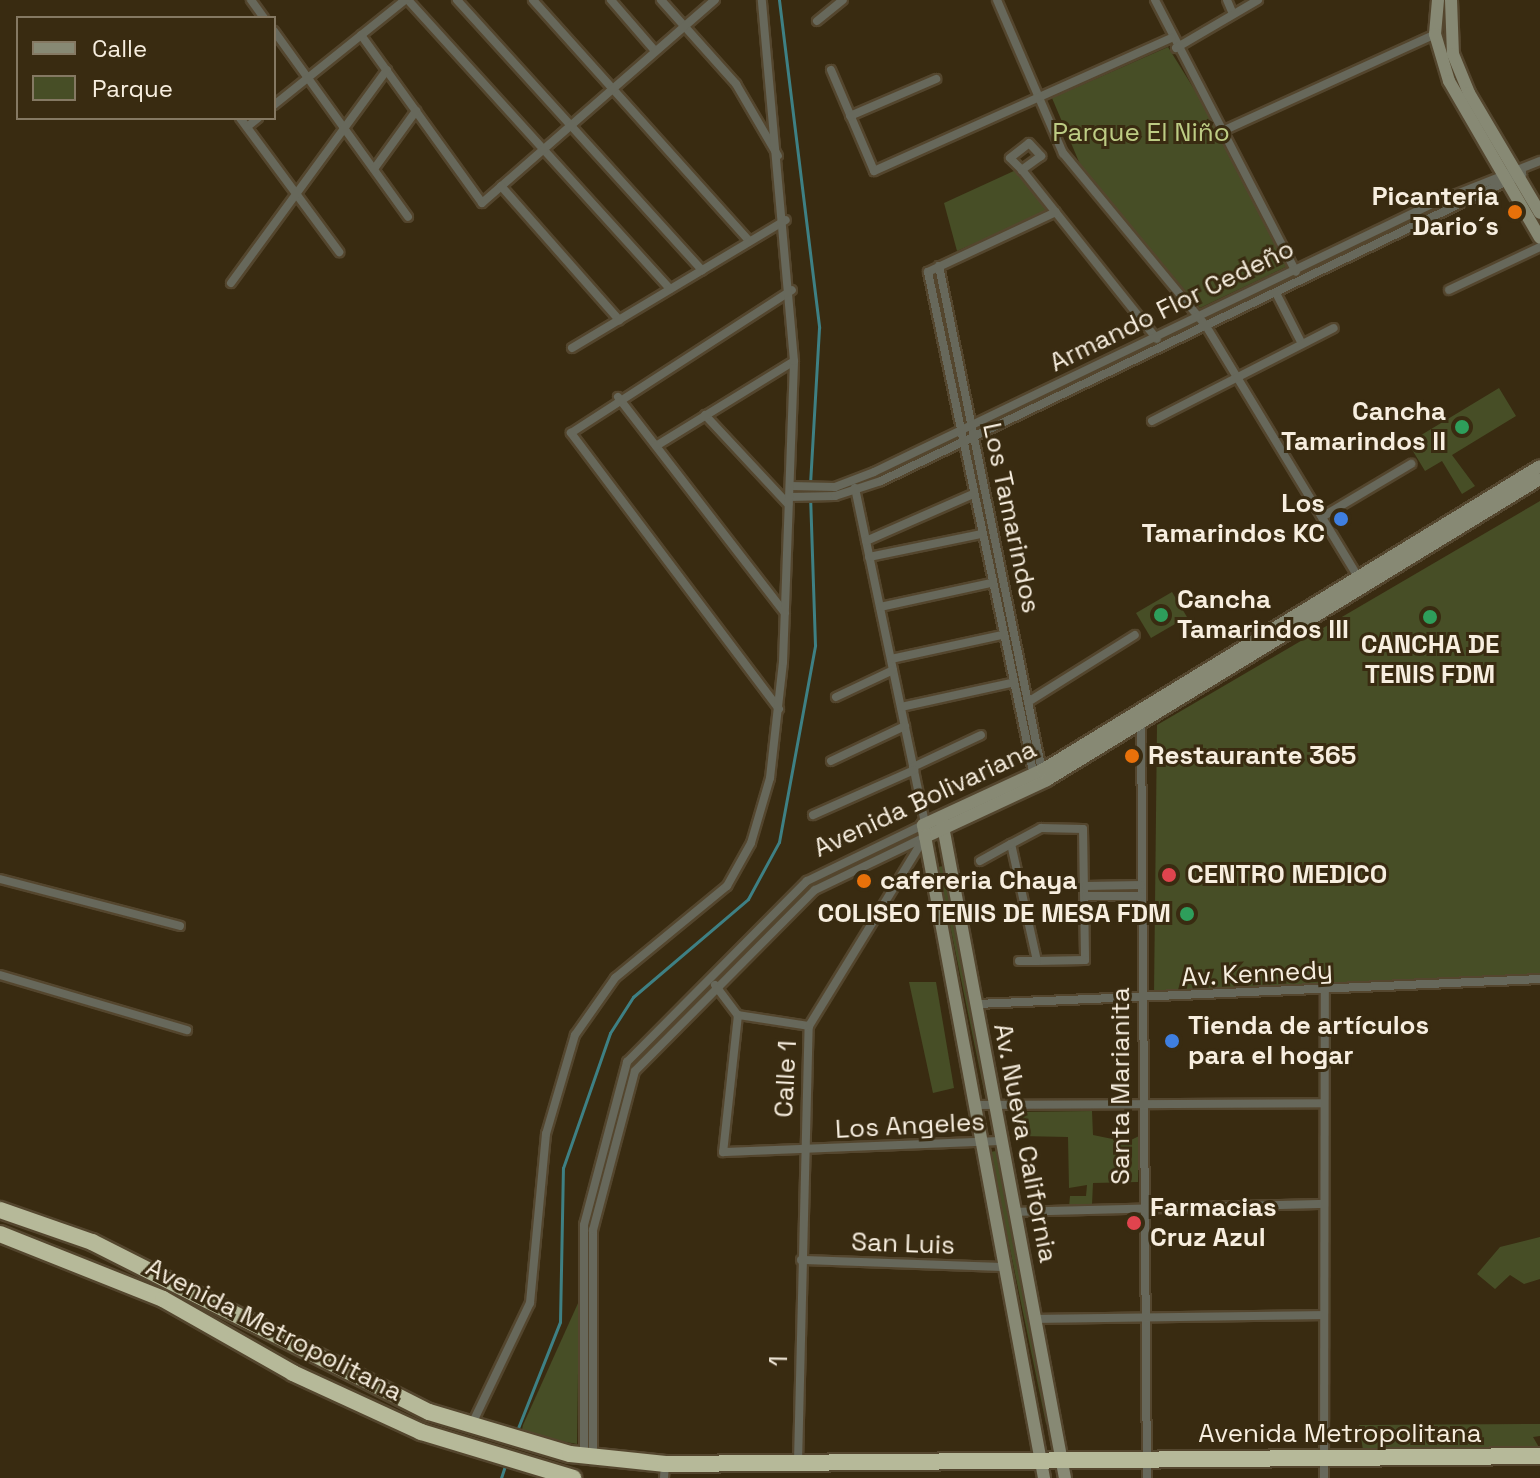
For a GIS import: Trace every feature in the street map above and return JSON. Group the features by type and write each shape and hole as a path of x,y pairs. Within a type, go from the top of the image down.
{"highway":[{"name":"Avenida Metropolitana","path":"0,1210 92,1242 339,1370 471,1427 521,1443 671,1471 798,1463 1064,1471 1141,1461 1540,1456"},
{"name":"Avenida Metropolitana","path":"0,1234 86,1263 349,1400 518,1469 557,1477"},
{"path":"194,1317 205,1299"}],"street":[{"path":"276,103 406,0 670,289"},
{"path":"457,0 702,270"},
{"path":"533,0 749,241"},
{"path":"611,0 655,51"},
{"path":"661,0 736,84 780,160"},
{"path":"471,1427 530,1303 543,1153 569,1049 605,989 739,868 765,800 779,710 794,361 786,220 762,0"},
{"path":"817,21 843,0"},
{"path":"997,0 1038,97 1075,170 1206,326 1361,582"},
{"path":"1155,0 1176,48 1227,129 1301,281"},
{"path":"1227,0 1233,14"},
{"path":"1176,48 1258,0"},
{"path":"1438,0 1435,34 1449,81 1540,213"},
{"path":"1451,0 1453,54 1513,173 1540,238"},
{"path":"361,35 482,203 713,1"},
{"path":"276,34 408,217"},
{"path":"1227,129 1435,34"},
{"path":"831,70 874,171 1172,38"},
{"path":"231,283 387,70"},
{"path":"850,116 936,79"},
{"path":"374,169 416,111"},
{"path":"242,120 339,252"},
{"path":"247,127 256,120"},
{"name":"Armando Flor Cedeño","path":"835,492 1295,270 1540,161"},
{"path":"1022,170 1163,347"},
{"name":"Armando Flor Cedeño","path":"835,492 856,491 974,437 1301,281 1513,173"},
{"path":"501,186 619,320"},
{"path":"939,266 1056,212"},
{"path":"572,348 786,220"},
{"path":"1449,290 1540,247"},
{"name":"Los Tamarindos","path":"939,266 1028,702 1038,778 1011,683 928,272 939,266"},
{"path":"779,710 571,433 618,397 792,290"},
{"path":"1276,293 1302,344"},
{"path":"1152,421 1334,328"},
{"path":"656,446 794,361"},
{"path":"618,397 785,613"},
{"path":"705,415 789,500"},
{"path":"1322,517 1411,464"},
{"name":"Avenida Bolivariana","path":"589,1456 582,1246 593,1179 627,1062 708,977 814,875 943,822 1038,778 1361,582 1540,466"},
{"name":"Avenida Bolivariana","path":"1361,582 1540,479"},
{"path":"853,481 924,829"},
{"path":"790,486 835,492"},
{"path":"789,500 835,492"},
{"path":"866,541 973,494"},
{"path":"869,557 981,534"},
{"path":"880,607 991,583"},
{"path":"891,659 1002,635"},
{"path":"1028,702 1135,635"},
{"path":"836,697 893,670"},
{"path":"901,707 1011,683"},
{"name":"Santa Marianita","path":"1141,717 1141,1461 1147,1478"},
{"path":"831,761 905,726"},
{"path":"813,815 981,735"},
{"name":"Av. Nueva California","path":"943,822 1064,1471"},
{"path":"980,861 1041,828 1083,829 1085,960 1019,961"},
{"name":"Avenida Bolivariana","path":"589,1456 597,1206 635,1071 716,986 823,885 924,829"},
{"name":"Calle 1","path":"801,1260 802,1152 809,1026 924,829"},
{"name":"Av. Nueva California","path":"924,829 1042,1471"},
{"path":"1011,844 1037,961"},
{"path":"0,879 180,926"},
{"path":"1086,891 1141,885"},
{"path":"1086,891 1141,896"},
{"path":"0,975 187,1030"},
{"path":"708,977 738,1015 809,1026"},
{"name":"Av. Kennedy","path":"977,1004 1141,1000 1540,979"},
{"path":"1324,1478 1325,990"},
{"name":"Los Angeles","path":"738,1015 723,1152 802,1152 1002,1141"},
{"path":"975,1105 1324,1103"},
{"path":"1015,1212 1324,1204"},
{"name":"San Luis","path":"801,1260 1005,1267"},
{"name":"1","path":"798,1463 801,1260"},
{"path":"1035,1319 1324,1315"}],"green space":[{"name":"Parque El Niño","path":"1168,47 1222,134 1288,266 1200,308 1082,169 1052,98"},
{"path":"1016,170 1049,211 957,251 944,203"},
{"path":"1499,388 1516,416 1452,455 1475,486 1462,494 1442,461 1425,471 1408,443"},
{"path":"1540,501 1540,975 1154,995 1157,725"},
{"name":"Cancha Tamarindos III","path":"1172,592 1187,617 1151,638 1136,613"},
{"path":"943,866 987,1095 985,1096 938,867"},
{"path":"909,982 936,982 954,1088 933,1093"},
{"path":"1092,1111 1093,1135 1127,1142 1139,1136 1138,1182 1093,1183 1092,1205 1069,1207 1070,1196 1086,1196 1087,1185 1069,1188 1068,1137 1020,1136 1016,1112"},
{"path":"996,1151 1047,1422 1046,1424 990,1152"},
{"path":"1540,1237 1540,1279 1524,1284 1510,1275 1495,1289 1477,1274 1500,1247"},
{"path":"579,1301 577,1444 521,1434 523,1425"},
{"path":"1540,1424 1540,1436 1533,1437 1540,1449 1363,1450 1359,1425"}],"waterway":[{"path":"779,0 819,328 810,486"},
{"path":"516,1433 560,1322 563,1168 610,1033 633,997 748,899 779,842 815,645 810,498"},
{"path":"501,1478 506,1463"}],"place":[{"name":"Picanteria Dario´s","path":"1515,212"},
{"name":"Cancha Tamarindos II","path":"1462,427"},
{"name":"Los Tamarindos KC","path":"1341,519"},
{"name":"Cancha Tamarindos III","path":"1161,615"},
{"name":"CANCHA DE TENIS FDM","path":"1430,617"},
{"name":"Restaurante 365","path":"1132,756"},
{"name":"CENTRO MEDICO","path":"1169,875"},
{"name":"cafereria Chaya","path":"864,881"},
{"name":"COLISEO TENIS DE MESA FDM","path":"1187,914"},
{"name":"Tienda de artículos para el hogar","path":"1172,1041"},
{"name":"Farmacias Cruz Azul","path":"1134,1223"}]}
